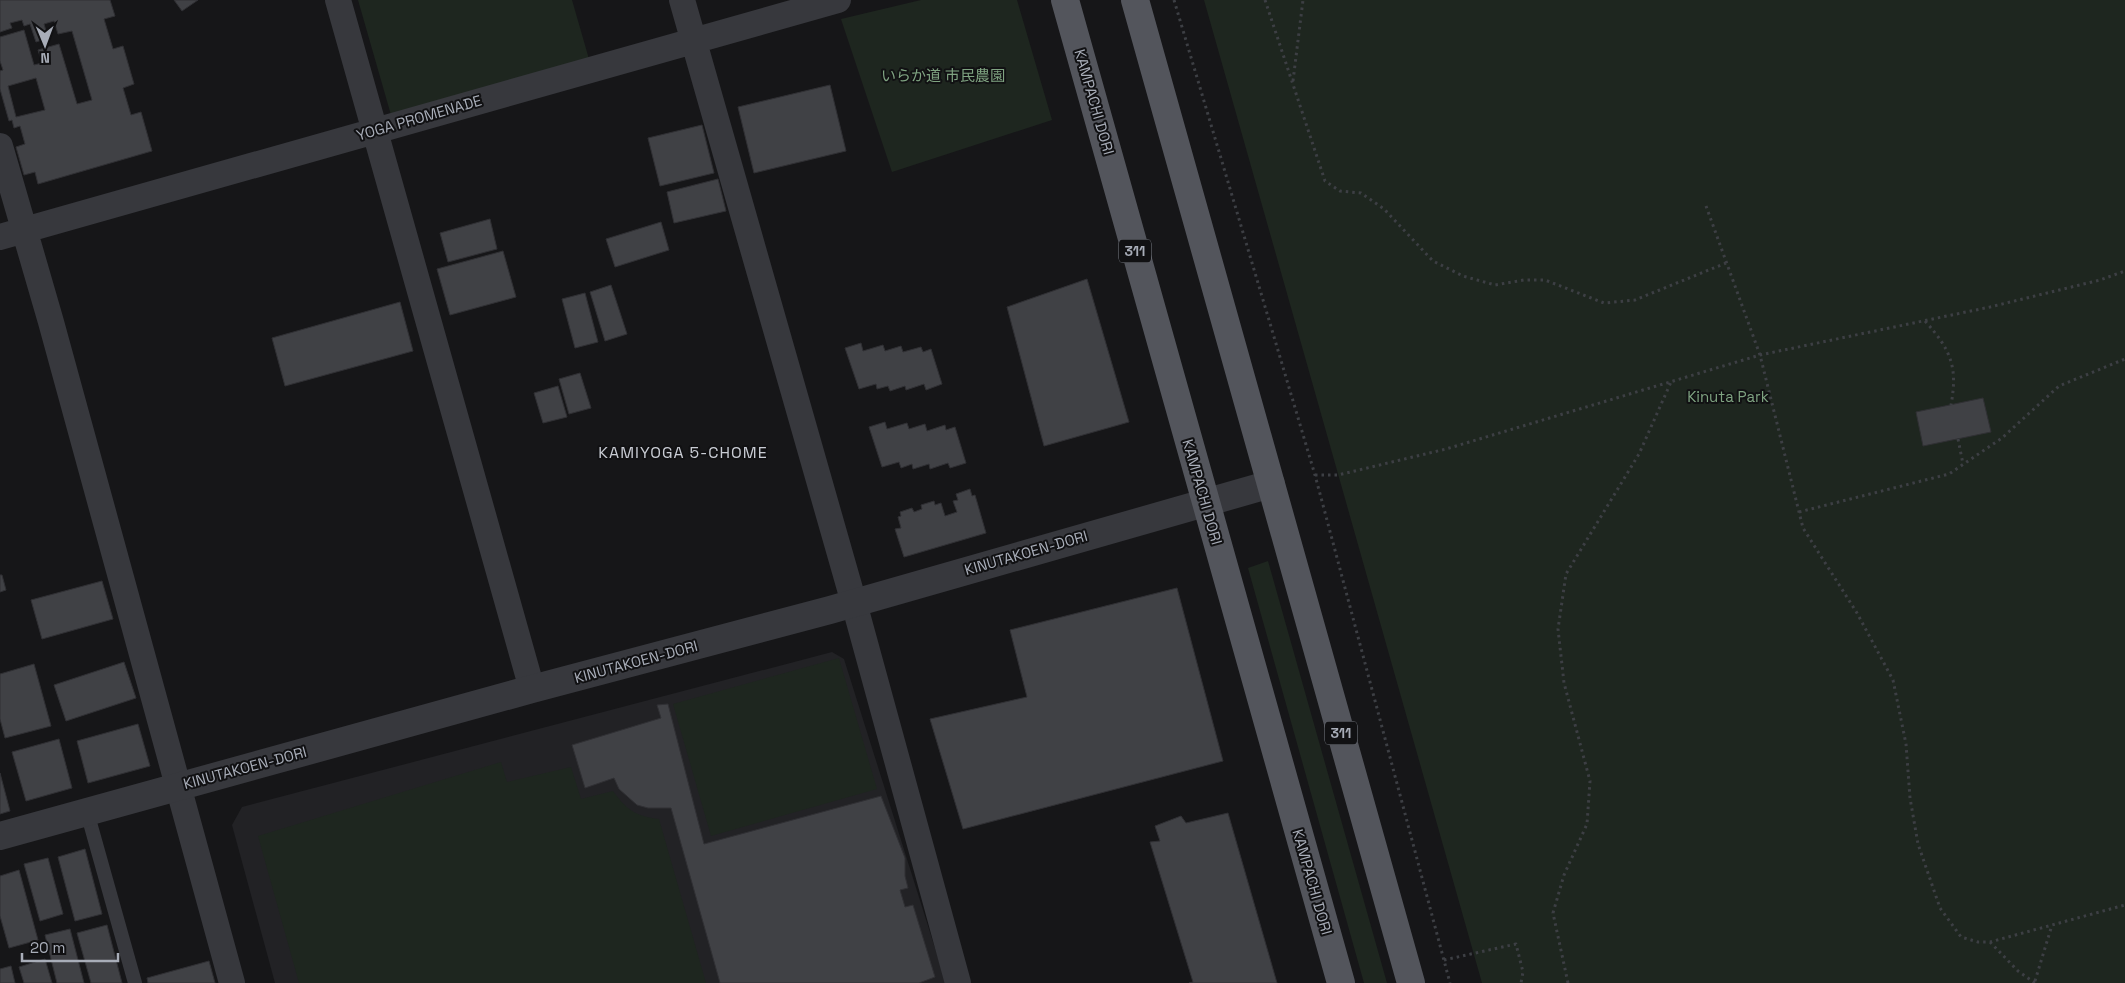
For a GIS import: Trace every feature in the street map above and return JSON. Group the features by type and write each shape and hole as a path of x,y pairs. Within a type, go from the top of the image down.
{"main road":[{"name":"KAMPACHI DORI","path":"1066,0 1341,983"},
{"name":"311","path":"1135,0 1411,983"}],"street":[{"path":"338,0 532,689"},
{"path":"682,0 854,603 958,983"},
{"name":"YOGA PROMENADE","path":"0,237 838,0"},
{"path":"0,146 25,230 232,983"},
{"name":"KINUTAKOEN-DORI","path":"0,836 532,689 854,603 1271,484"}],"lane":[{"path":"87,812 135,983"}],"path":[{"path":"1174,0 1315,475 1450,983"},
{"path":"1265,0 1326,181 1340,191 1361,192 1384,209 1433,261 1463,276 1495,285 1524,280 1545,280 1604,303 1635,300 1726,263"},
{"path":"1292,83 1302,0"},
{"path":"1706,206 1760,355 1803,528 1857,613 1893,680 1906,744 1910,798 1918,844 1940,908 1961,936 1978,942 1990,942 2125,905"},
{"path":"1315,475 1338,475 1446,449 1760,355 1925,321 2100,280 2125,271"},
{"path":"1925,321 1947,349 1954,368 1954,384 1950,405"},
{"path":"1799,512 1949,474 2002,438 2059,386 2125,359"},
{"path":"1568,983 1553,913 1564,875 1587,824 1590,781 1564,683 1558,629 1566,574 1639,454 1671,382"},
{"path":"1958,439 1963,464"},
{"path":"1990,942 2018,971 2035,982 2052,925"},
{"path":"1444,960 1516,944 1523,972 1521,983"}],"shaded area":[{"path":"832,652 844,659 946,983 275,983 232,825 242,807"}],"green space":[{"path":"358,0 572,0 589,59 391,115"},
{"name":"いらか道 市民農園","path":"921,0 1017,0 1052,120 892,172 841,19"},
{"name":"Kinuta Park","path":"1204,0 2125,0 2125,983 1482,983"},
{"path":"1268,561 1387,983 1364,983 1248,568"},
{"path":"839,658 877,789 711,836 673,704"},
{"path":"501,762 507,782 571,767 581,799 613,791 632,811 659,819 706,983 299,983 258,836"}],"building":[{"path":"0,0 110,0 115,16 104,19 113,49 123,46 134,84 123,88 131,115 141,112 152,151 38,184 35,172 24,175 16,147 25,144 20,126 14,128 12,120 9,121 0,89 0,71 3,70 0,61 0,37 24,30 34,65 42,63 38,50 59,44 77,104 92,100 72,31 58,34 54,21 44,24 48,38 36,42 30,24 24,26 22,20 10,23 12,28 0,32","holes":["36,78 45,110 16,117 8,86"]},
{"path":"174,0 198,0 182,11"},
{"path":"830,85 846,151 754,173 738,107"},
{"path":"702,125 714,173 660,186 648,138"},
{"path":"718,179 726,211 674,223 667,192"},
{"path":"490,219 497,249 448,262 440,233"},
{"path":"661,222 669,250 615,267 606,239"},
{"path":"503,251 516,297 450,315 437,269"},
{"path":"1087,279 1129,422 1044,446 1007,307"},
{"path":"611,285 627,334 605,341 590,292"},
{"path":"585,293 598,342 575,348 562,299"},
{"path":"400,302 413,351 285,386 272,338"},
{"path":"861,343 863,351 883,345 885,351 901,346 903,352 921,347 923,352 931,349 942,384 926,390 924,384 906,390 905,386 890,391 888,386 877,389 876,384 859,389 845,348"},
{"path":"580,373 591,408 569,414 559,379"},
{"path":"558,386 567,417 543,423 534,393"},
{"path":"1983,398 1991,432 1923,446 1916,412"},
{"path":"885,422 887,429 907,423 909,429 925,424 927,431 945,425 946,430 955,427 966,463 950,468 948,463 930,469 929,464 913,469 912,464 901,468 899,462 882,467 869,427"},
{"path":"970,489 972,496 975,495 986,533 904,557 895,529 901,528 898,517 901,516 900,512 912,508 914,512 922,509 921,505 934,501 935,505 941,503 945,516 957,512 953,501 958,500 956,494"},
{"path":"0,575 2,575 6,590 0,592"},
{"path":"102,581 113,619 42,639 31,600"},
{"path":"1177,588 1223,761 963,829 930,719 1027,697 1010,630"},
{"path":"124,662 136,698 66,721 54,685"},
{"path":"34,664 51,726 5,738 0,719 0,674"},
{"path":"668,704 704,844 881,796 905,858 905,876 908,888 900,890 905,907 913,905 935,977 919,983 720,983 671,808 648,808 637,805 619,789 614,778 585,788 572,745 661,718 657,705"},
{"path":"138,724 150,766 88,783 77,741"},
{"path":"59,739 72,788 26,801 12,752"},
{"path":"0,773 10,811 0,814"},
{"path":"1228,813 1277,983 1189,983 1193,982 1150,842 1160,841 1155,826 1181,816 1186,823"},
{"path":"85,849 102,914 75,921 58,857"},
{"path":"48,858 63,914 40,921 24,864"},
{"path":"19,870 38,940 9,948 0,916 0,876"},
{"path":"107,925 122,983 91,983 77,933"},
{"path":"70,929 84,983 57,983 45,935"},
{"path":"45,959 52,983 24,983 19,967"},
{"path":"209,961 215,983 148,983 147,978"},
{"path":"11,966 15,983 0,983 0,969"}],"district":[{"name":"KAMIYOGA 5-CHOME","path":"683,452"}]}
